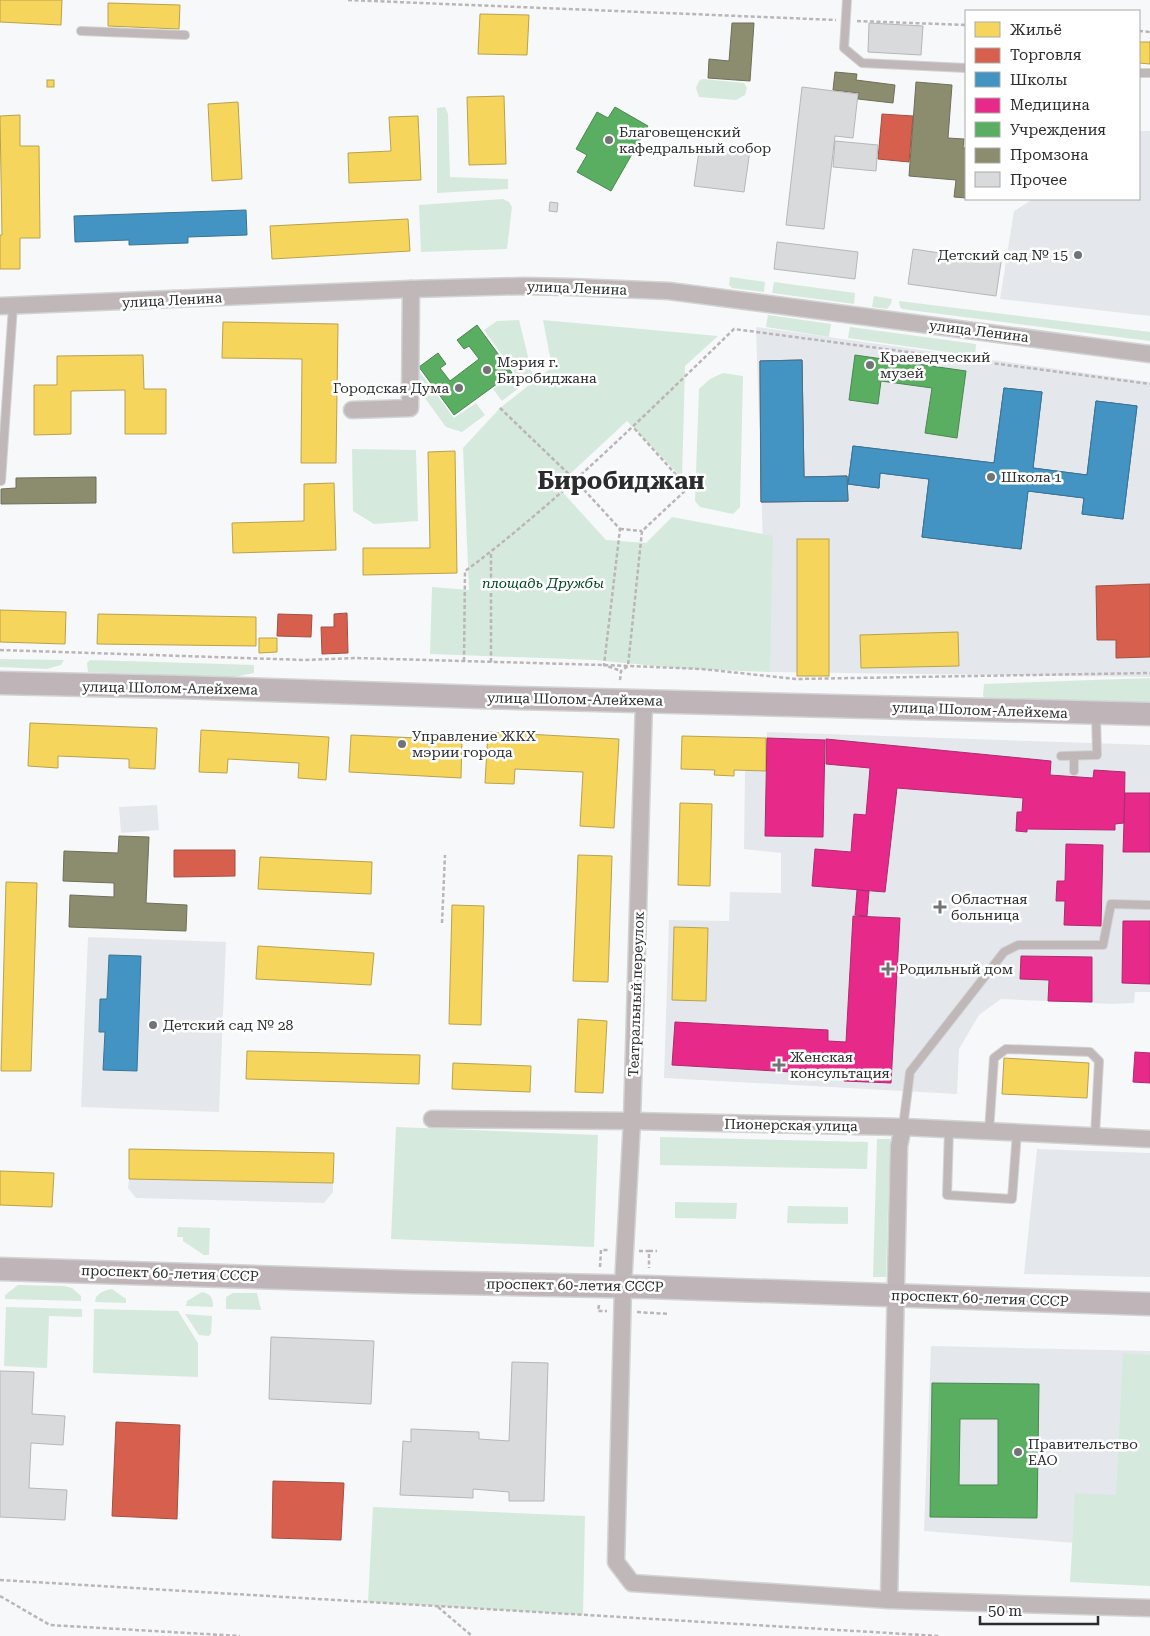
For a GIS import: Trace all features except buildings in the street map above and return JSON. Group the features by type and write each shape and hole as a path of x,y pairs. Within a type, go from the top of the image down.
{"main road":[{"name":"улица Шолом-Алейхема","path":"0,683 1150,714"},
{"name":"проспект 60-летия СССР","path":"0,1269 412,1282 623,1286 1150,1304"}],"street":[{"name":"улица Ленина","path":"6,306 523,286 669,291 1150,354"},
{"path":"352,410 410,408 411,289"},
{"name":"Театральный переулок","path":"644,701 632,1121 623,1286 616,1562 632,1583 889,1600 1150,1608"},
{"name":"Пионерская улица","path":"432,1119 903,1127 1150,1139"},
{"path":"889,1600 899,1146 903,1127"}],"lane":[{"path":"846,0 844,48 862,63 965,68"},
{"path":"81,30 185,34"},
{"path":"1,481 6,306"},
{"path":"1061,756 1097,755 1096,713"},
{"path":"1074,756 1074,771"},
{"path":"903,1127 910,1072 1004,952 1018,945 1102,945 1111,904 1150,905"},
{"path":"989,1131 994,1058 1006,1049 1090,1052 1100,1061 1095,1136"},
{"path":"949,1129 947,1195 1012,1199 1016,1132"}],"path":[{"path":"348,0 965,25"},
{"path":"464,662 465,571 491,552 575,480 633,427 734,329 1150,384"},
{"path":"500,408 575,480 620,529 642,531"},
{"path":"620,680 621,672 628,666 642,531 688,488 633,427"},
{"path":"604,665 620,529"},
{"path":"491,552 491,662"},
{"path":"0,650 305,660 356,658 604,665 702,669 796,679 1150,673"},
{"path":"604,665 621,672"},
{"path":"442,923 445,856"},
{"path":"649,1251 657,1251"},
{"path":"647,1312 669,1314"},
{"path":"0,1580 939,1636"},
{"path":"0,1596 50,1625 240,1636"},
{"path":"437,1606 472,1636"}],"shaded area":[{"name":"Детский сад № 15","path":"1140,131 1150,131 1150,316 1000,299 1014,211 1031,200 1140,200"},
{"path":"756,327 1150,382 1150,677 767,672"},
{"name":"Областная больница","path":"767,732 1150,745 1150,992 1135,992 1134,1003 1112,1004 1001,999 979,1015 959,1049 957,1094 664,1078 669,920 729,921 730,892 781,893 781,853 744,849 745,771 766,771"},
{"path":"157,805 159,830 121,833 119,807"},
{"name":"Детский сад № 28","path":"88,937 226,942 219,1112 81,1107"},
{"path":"1037,1149 1150,1153 1150,1277 1024,1274"},
{"path":"129,1179 333,1183 333,1192 324,1203 136,1198 128,1188"},
{"path":"931,1346 1150,1351 1150,1549 924,1531"}],"green space":[{"path":"703,79 744,83 747,88 745,95 736,100 699,97 696,88 699,81"},
{"path":"445,107 448,114 450,177 508,179 508,189 437,193 437,108"},
{"path":"503,199 509,202 512,207 507,249 421,252 419,205"},
{"path":"730,277 765,282 764,292 732,288 729,285"},
{"path":"774,282 855,293 854,304 772,293"},
{"path":"874,296 892,299 891,304 887,309 872,307"},
{"path":"899,301 1150,332 1150,341 902,309"},
{"path":"768,315 831,324 829,337 766,327"},
{"path":"519,320 533,377 502,401 493,389 515,373 484,330 497,321"},
{"name":"площадь Дружбы","path":"543,320 718,336 685,366 682,478 627,421 557,486 606,540 646,543 672,517 773,536 770,672 686,669 595,660 430,654 432,587 469,590 463,448 500,408 552,367"},
{"path":"850,327 976,344 975,356 848,338"},
{"path":"416,367 454,418 476,403 485,415 462,432 446,427 414,383"},
{"path":"723,373 743,376 740,507 733,514 700,507 695,501 699,389 710,379"},
{"path":"352,449 416,450 418,521 374,524 353,511"},
{"path":"0,659 64,660 61,665 47,669 0,667"},
{"path":"90,660 254,665 254,673 229,678 88,672 87,663"},
{"path":"1150,678 1150,704 987,700 983,696 984,684"},
{"path":"396,1127 598,1135 594,1247 391,1239"},
{"path":"660,1137 868,1142 867,1169 660,1165"},
{"path":"877,1139 890,1139 886,1277 873,1277"},
{"path":"675,1202 737,1203 736,1219 675,1218"},
{"path":"788,1206 848,1207 848,1224 787,1223"},
{"path":"178,1227 210,1228 209,1255 204,1255 183,1241 183,1237 177,1237"},
{"path":"18,1285 64,1286 72,1288 81,1296 81,1301 5,1299 5,1295"},
{"path":"112,1289 126,1299 126,1303 95,1302 96,1297"},
{"path":"202,1292 211,1297 213,1307 186,1306 187,1301"},
{"path":"233,1293 257,1293 261,1310 226,1309 226,1297"},
{"path":"6,1307 82,1309 82,1317 49,1316 47,1368 4,1366"},
{"path":"94,1309 178,1311 198,1343 198,1377 93,1373"},
{"path":"185,1314 212,1316 211,1333 209,1336 199,1335"},
{"path":"1123,1353 1150,1355 1150,1586 1070,1582 1075,1493 1116,1495"},
{"path":"373,1507 585,1516 583,1615 368,1602"}],"place":[{"name":"Благовещенский кафедральный собор","path":"609,140"},
{"name":"Детский сад № 15","path":"1078,255"},
{"name":"Краеведческий музей","path":"870,365"},
{"name":"Мэрия г. Биробиджана","path":"487,370"},
{"name":"Городская Дума","path":"459,388"},
{"name":"Школа 1","path":"991,477"},
{"name":"Управление ЖКХ мэрии города","path":"402,744"},
{"name":"Областная больница","path":"940,907"},
{"name":"Родильный дом","path":"888,969"},
{"name":"Детский сад № 28","path":"153,1025"},
{"name":"Женская консультация","path":"779,1065"},
{"name":"Правительство ЕАО","path":"1018,1452"}],"district":[{"name":"Биробиджан","path":"621,481"}]}
